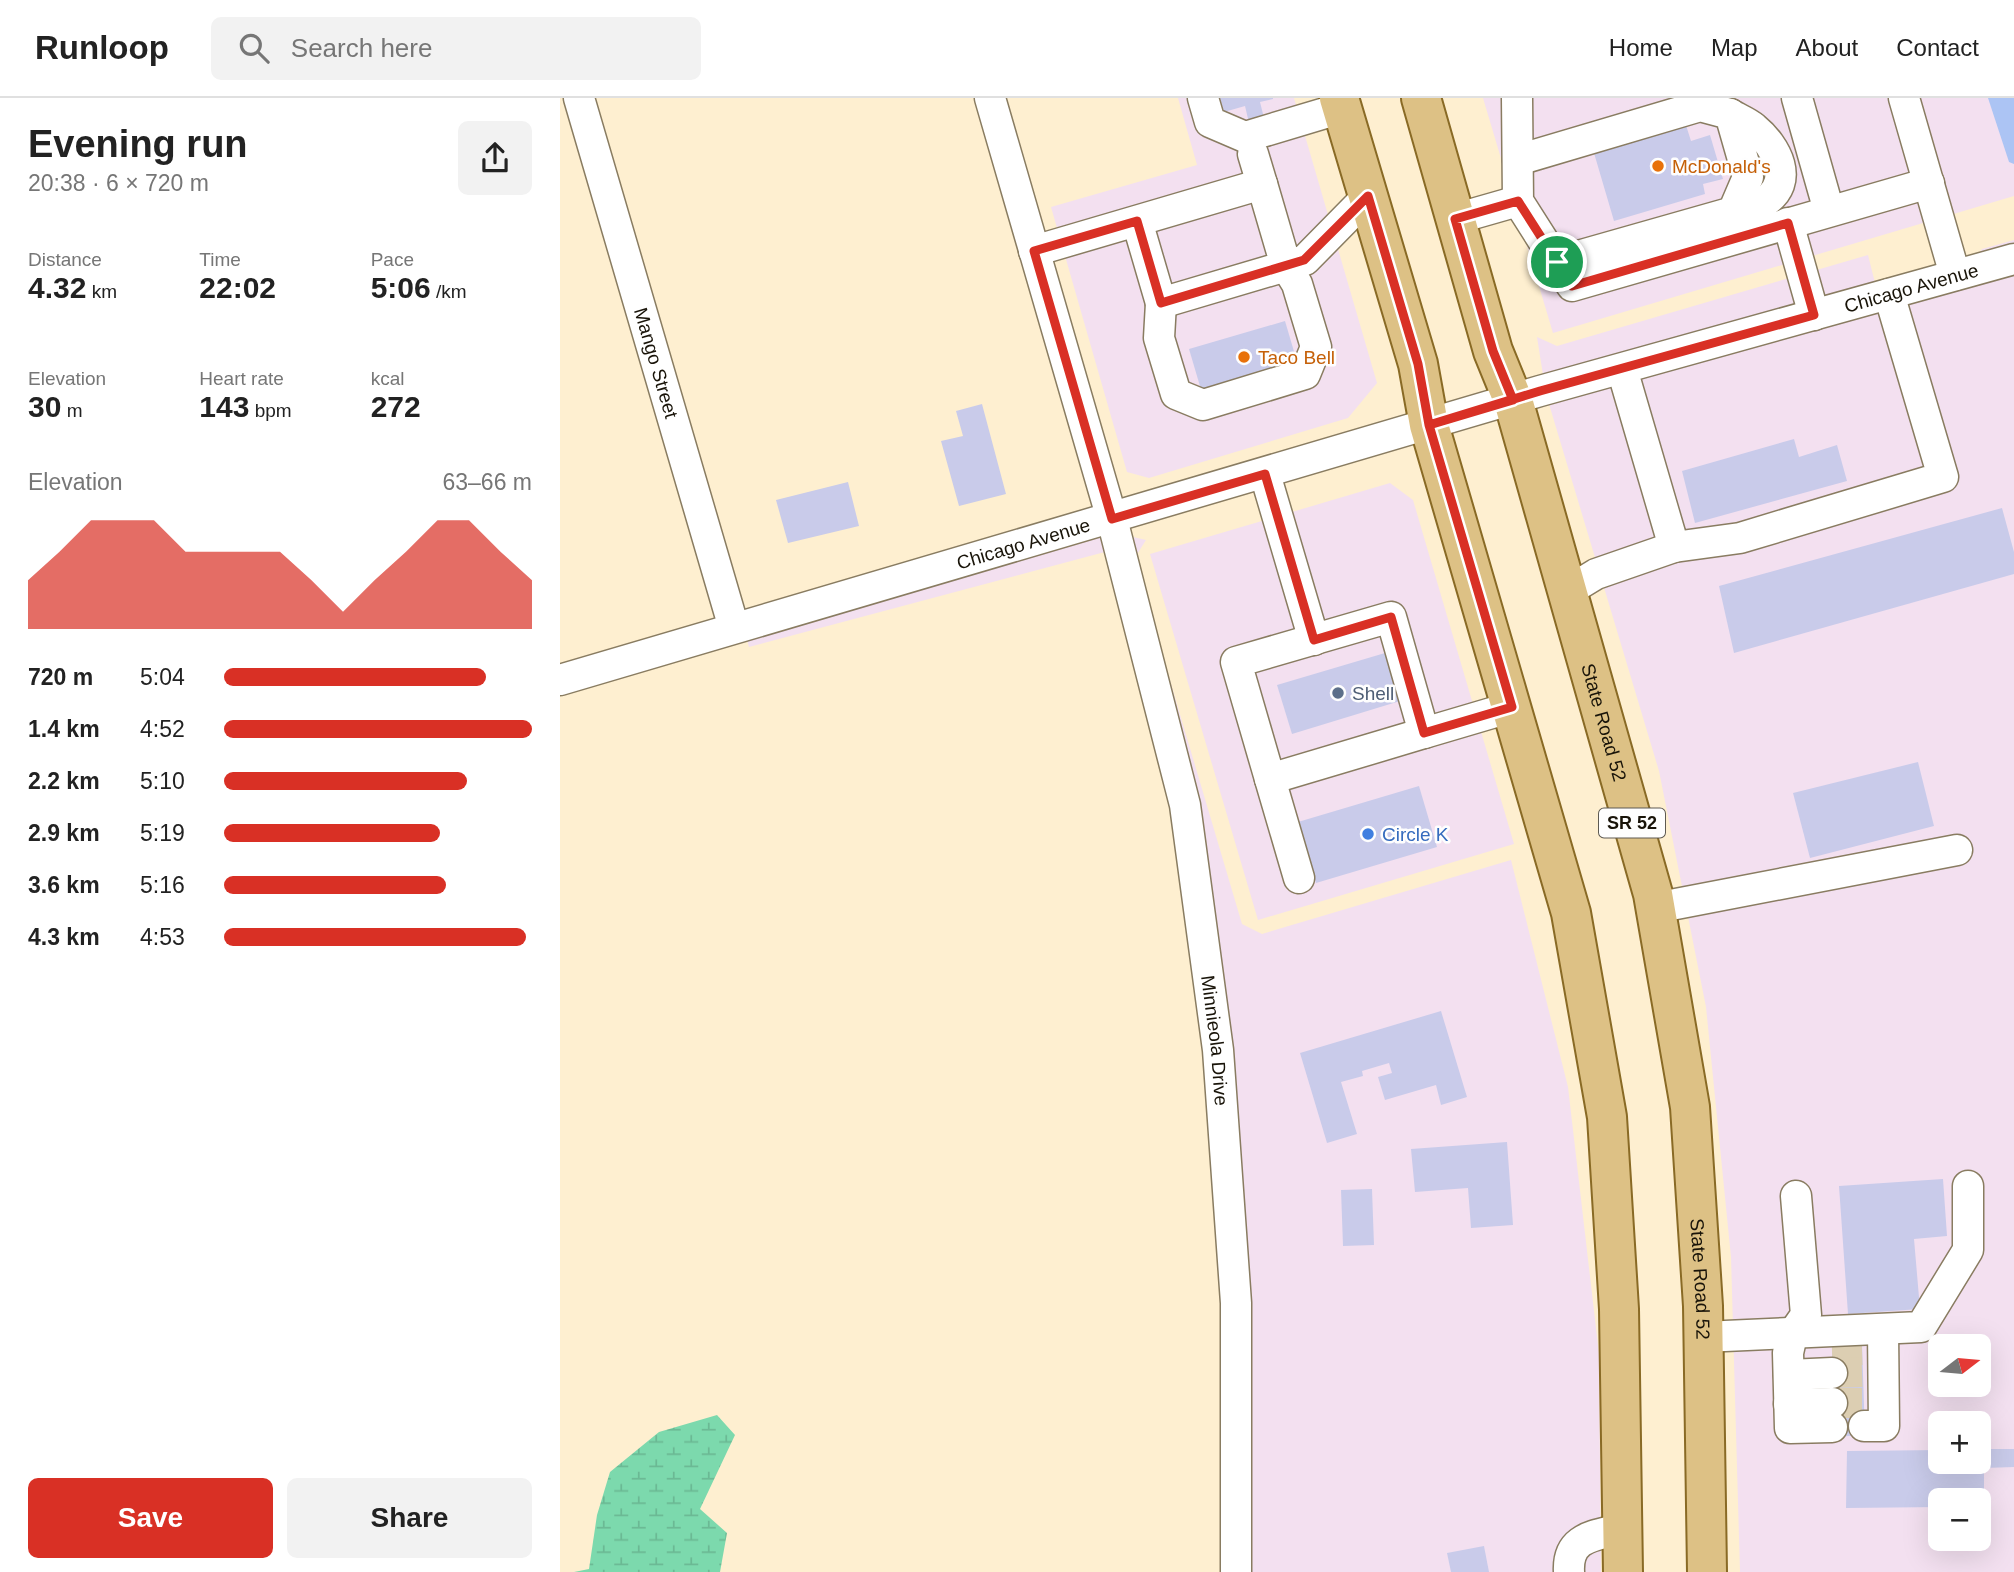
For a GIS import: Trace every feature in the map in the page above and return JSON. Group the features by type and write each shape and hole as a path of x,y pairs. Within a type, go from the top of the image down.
{"main road":[{"name":"State Road 52","path":"1421,98 1493,351 1513,400 1655,908 1690,1107 1703,1337 1707,1572"},
{"path":"1340,103 1418,364 1429,425 1571,914 1607,1117 1619,1309 1623,1572"}],"street":[{"name":"Mango Street","path":"579,98 734,628"},
{"name":"Minnieola Drive","path":"990,98 1112,519 1185,805 1218,1050 1236,1303 1236,1572"},
{"path":"1203,98 1210,122 1245,138 1340,103"},
{"path":"1517,98 1518,201 1572,286 1929,183"},
{"path":"1797,98 1829,211"},
{"path":"1904,98 1955,275"},
{"path":"1518,160 1700,106 1730,114 1748,177 1732,212 1557,262"},
{"path":"1137,221 1161,303 1159,338 1176,394 1203,405 1304,374 1316,347 1297,284 1286,266 1252,154"},
{"path":"1034,251 1262,184"},
{"path":"1161,303 1304,260 1368,196"},
{"path":"1455,219 1518,201"},
{"path":"1788,223 1814,315"},
{"name":"Chicago Avenue","path":"560,681 1513,400 2014,259"},
{"path":"1567,591 1596,574 1674,547 1740,538 1942,477 1889,294"},
{"path":"1622,369 1674,547"},
{"path":"1265,474 1314,640"},
{"path":"1299,878 1236,662 1391,617 1424,733"},
{"path":"1270,779 1512,707"},
{"path":"1655,908 1957,850"},
{"path":"1790,1366 1875,1354 1921,1328 1968,1250 1968,1186"},
{"path":"1796,1195 1806,1315 1790,1366 1790,1428 1832,1415"},
{"path":"1703,1337 1790,1366 1832,1362"},
{"path":"1871,1410 1875,1354"},
{"path":"1569,1572 1568,1558 1580,1541 1623,1528"}],"shaded area":[{"path":"1178,98 1294,98 1377,383 1348,418 1149,478 1127,472 1051,207 1197,165"},
{"path":"1483,98 2014,98 2014,196 1553,333"},
{"path":"2014,240 2014,1572 1740,1572 1731,1257 1706,1007 1659,771 1546,394 1537,337 1557,346 1868,255 1882,311 1951,290 1982,249"},
{"path":"1390,483 1413,500 1514,844 1258,920 1150,554"},
{"path":"1116,533 1146,540 1134,559 1242,924 1262,934 1511,860 1568,1087 1599,1354 1601,1572 1237,1572 1222,960 1116,549 749,647 747,640"}],"green space":[{"path":"717,1415 735,1435 700,1509 727,1533 720,1572 574,1572 589,1569 597,1515 610,1472 659,1432"}],"water":[{"path":"1988,98 2014,98 2014,164 2009,162"}],"building":[{"path":"1220,98 1273,99 1260,102 1264,118 1249,123 1245,106 1224,112"},
{"name":"McDonald's","path":"1684,119 1691,141 1710,135 1723,179 1703,184 1705,194 1614,221 1594,153 1615,147 1613,139"},
{"name":"Taco Bell","path":"1285,321 1298,365 1202,393 1189,349"},
{"path":"982,404 1006,494 959,506 941,441 963,436 956,411"},
{"path":"1794,439 1799,457 1837,445 1847,481 1695,523 1682,471"},
{"path":"848,482 859,526 788,543 776,500"},
{"path":"2002,508 2014,552 2014,574 1734,653 1719,586"},
{"name":"Shell","path":"1385,653 1400,701 1292,734 1277,685"},
{"path":"1918,762 1934,826 1810,858 1793,793"},
{"name":"Circle K","path":"1419,786 1437,847 1316,883 1298,822"},
{"path":"1441,1011 1467,1097 1441,1105 1436,1085 1385,1100 1378,1077 1392,1073 1389,1063 1362,1071 1363,1076 1341,1082 1357,1134 1327,1143 1300,1053"},
{"path":"1507,1142 1513,1225 1471,1228 1468,1188 1415,1192 1411,1149"},
{"path":"1943,1179 1947,1236 1914,1239 1920,1309 1848,1314 1839,1186"},
{"path":"1372,1189 1374,1245 1343,1246 1341,1190"},
{"path":"1862,1344 1865,1435 1832,1437 1832,1345"},
{"path":"1991,1449 2014,1449 2014,1467 1991,1468"},
{"path":"1928,1450 1928,1474 1984,1474 1984,1488 1928,1488 1928,1507 1846,1508 1847,1451"},
{"path":"1484,1546 1489,1572 1451,1572 1447,1553"}],"tunnel":[{"path":"1832,1351 1863,1350"},
{"path":"1832,1373 1863,1372"},
{"path":"1832,1403 1863,1403"}],"place":[{"name":"McDonald's","path":"1658,166"},
{"name":"Taco Bell","path":"1244,357"},
{"name":"Shell","path":"1338,693"},
{"name":"Circle K","path":"1368,834"}],"route":[{"path":"1557,262 1518,201 1455,219 1493,351 1513,400 1429,425 1418,364 1368,196 1304,260 1161,303 1137,221 1034,251 1112,519 1265,474 1314,640 1391,617 1424,733 1512,707 1429,425 1540,391 1814,315 1788,223 1572,286 1557,262"}]}
